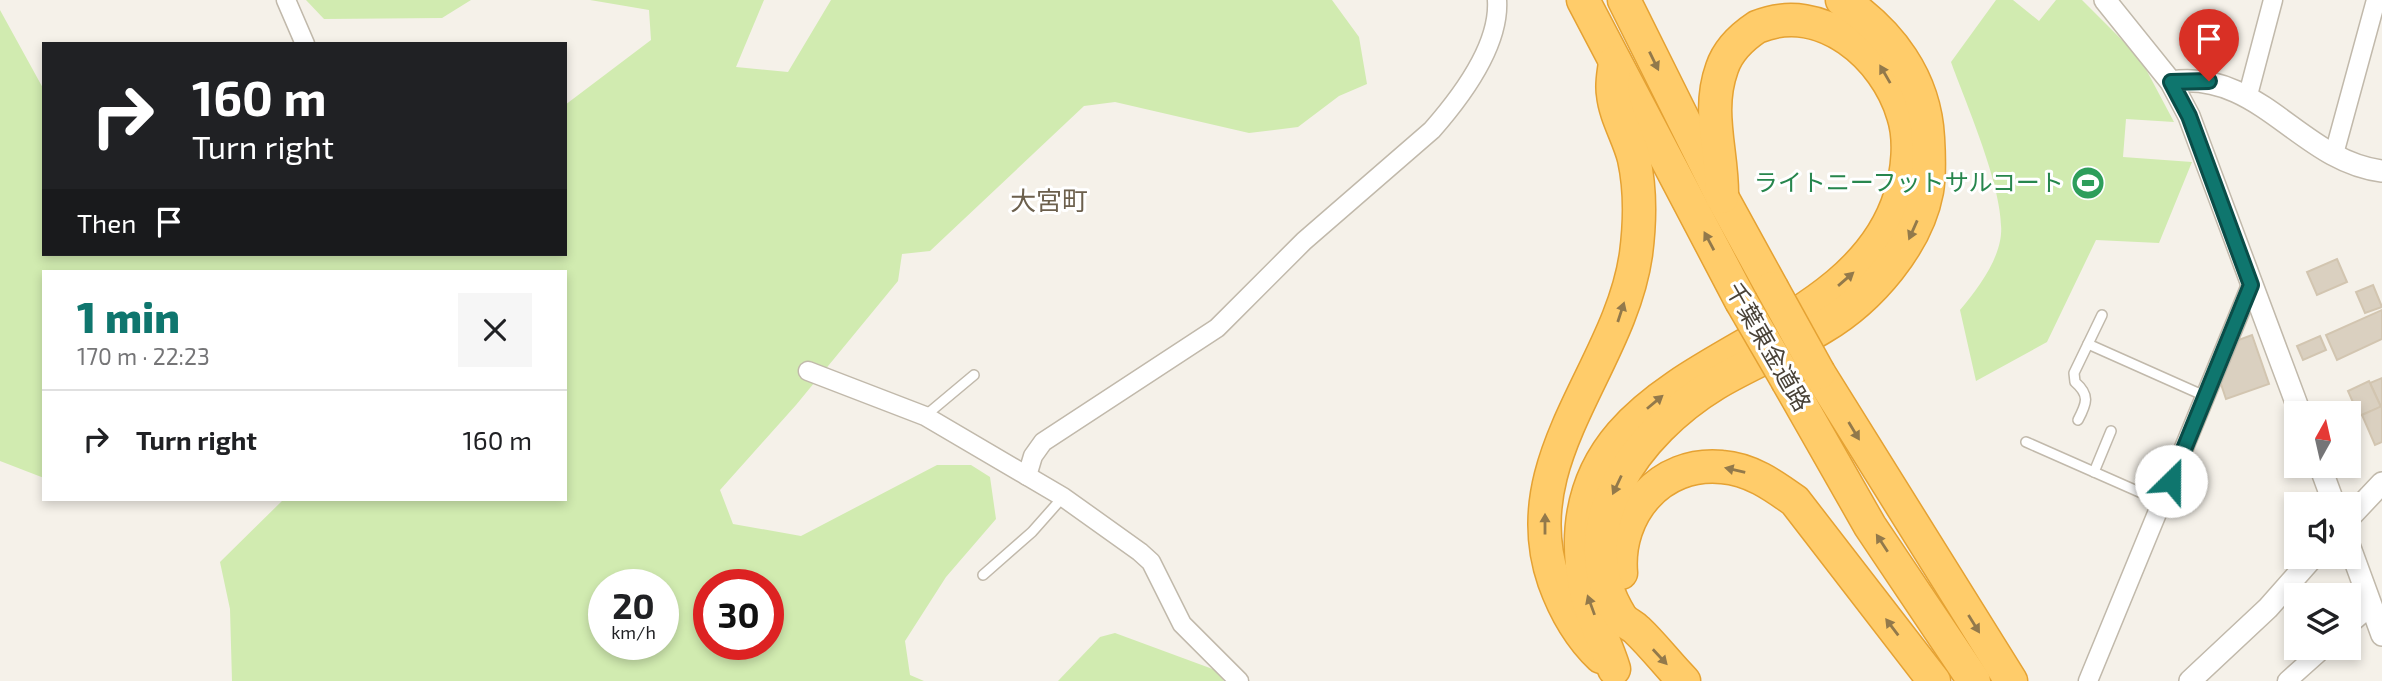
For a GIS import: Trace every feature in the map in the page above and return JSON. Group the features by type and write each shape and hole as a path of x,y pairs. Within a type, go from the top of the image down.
{"highway":[{"name":"千葉東金道路","path":"1583,0 1741,302 1870,526 1975,681"},
{"name":"千葉東金道路","path":"1624,0 1722,197 1819,373 2011,681"},
{"path":"1684,681 1637,631 1623,620 1604,575 1601,550 1609,503 1629,462 1656,431 1715,384 1825,326 1853,305 1892,264 1908,240 1927,191 1928,134 1914,81 1885,33 1842,0"},
{"path":"1621,675 1584,583 1582,534 1593,484 1618,438 1659,399 1687,377 1821,299 1866,260 1882,239 1902,191 1907,142 1904,117 1894,91 1871,53 1840,27 1810,18 1784,17 1765,22 1746,34 1723,65 1714,105 1714,128 1723,170 1722,197"},
{"path":"1615,62 1613,94 1634,159 1639,190 1635,258 1619,320 1559,442 1550,472 1545,533 1552,575 1572,621 1588,645 1621,675"},
{"path":"1637,631 1622,577 1620,556 1623,533 1631,516 1655,486 1674,474 1698,467 1722,467 1747,473 1771,484 1795,501 1934,681"}],"street":[{"path":"286,0 304,42"},
{"path":"1027,476 1033,456 1043,442 1217,328 1304,241 1432,130 1450,110 1484,54 1498,17 1497,0"},
{"path":"2105,0 2171,82 2189,116 2295,401"},
{"path":"2248,95 2273,0"},
{"path":"2334,154 2374,40 2376,0"},
{"path":"2171,82 2209,81 2248,95 2293,129 2334,154 2355,165 2382,172"},
{"path":"2088,681 2251,285"},
{"path":"808,371 925,416 1063,497 1151,562 1182,624 1236,679"},
{"path":"2361,506 2382,484"},
{"path":"2190,681 2268,608 2302,569"},
{"path":"2358,569 2382,635"},
{"path":"2361,615 2371,606"},
{"path":"2287,681 2311,660"}],"lane":[{"path":"2078,420 2087,398 2084,390 2075,382 2074,373 2102,315"},
{"path":"2088,344 2207,397"},
{"path":"925,416 974,375"},
{"path":"2094,472 2111,430"},
{"path":"2026,442 2162,502"},
{"path":"983,575 1032,532 1063,497"}],"green space":[{"path":"306,0 471,0 442,18 324,19"},
{"path":"590,0 764,0 736,67 788,72 831,0 1332,0 1359,37 1367,84 1339,96 1298,127 1249,133 1115,102 1084,106 930,251 902,254 898,281 796,405 720,490 733,524 801,536 937,465 971,465 990,477 996,519 946,577 905,641 910,675 924,681 232,681 230,609 220,562 282,501 567,501 567,270 42,270 42,477 0,461 0,10 42,86 42,256 567,256 567,103 651,40 649,10"},
{"name":"ライトニーフットサルコート","path":"1996,0 2013,0 2039,21 2056,0 2082,0 2140,58 2174,122 2126,119 2123,157 2192,162 2159,243 2096,240 2047,342 1976,381 1960,310 1994,260 2000,241 2001,223 1992,177 1951,62"},
{"path":"1115,633 1218,671 1224,681 1058,681 1100,637"}],"building":[{"path":"2337,259 2347,282 2317,295 2307,272"},
{"path":"2373,285 2382,307 2365,313 2356,292"},
{"path":"2382,310 2382,339 2337,360 2326,335"},
{"path":"2252,335 2269,384 2226,399 2220,381 2233,342"},
{"path":"2320,336 2326,350 2303,360 2297,346"},
{"path":"2382,378 2382,406 2381,407 2370,383"},
{"path":"2369,381 2381,407 2361,415 2361,401 2352,401 2348,391"},
{"path":"2382,406 2382,442 2375,445 2362,415"}],"place":[{"name":"ライトニーフットサルコート","path":"2088,183"}],"district":[{"name":"大宮町","path":"1049,201"}],"route":[{"path":"2171,481 2251,285 2189,116 2171,82 2189,79 2209,81"}]}
